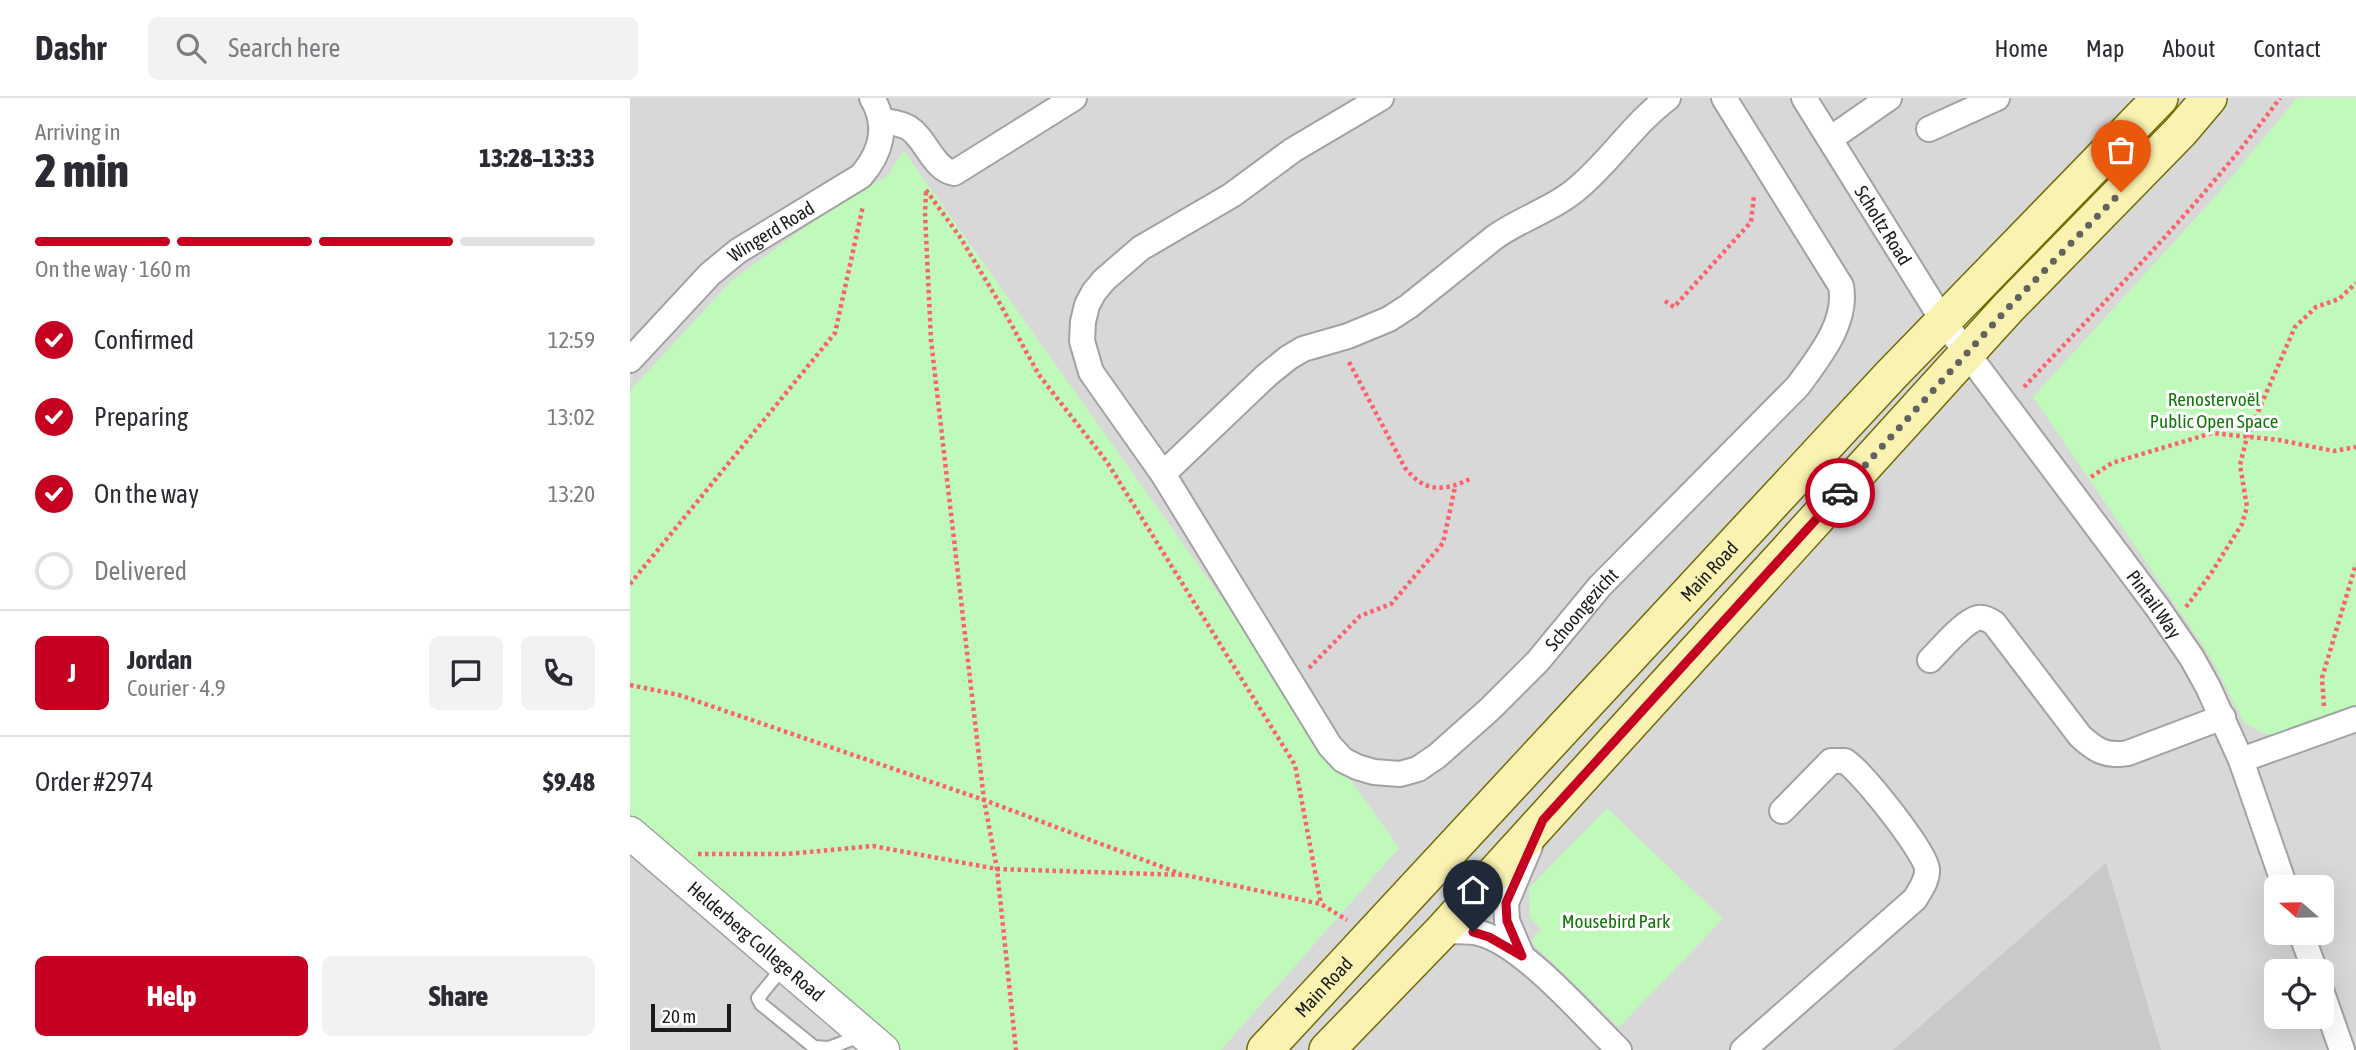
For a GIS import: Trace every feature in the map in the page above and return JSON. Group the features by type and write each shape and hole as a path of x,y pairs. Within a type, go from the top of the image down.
{"main road":[{"name":"Main Road","path":"1265,1050 1943,321 2160,98"},
{"path":"1327,1050 1441,932 1967,352 2181,131 2209,98"}],"street":[{"path":"879,105 900,124 912,130 943,168 954,173 1074,98"},
{"name":"Schoongezicht","path":"1381,98 1293,150 1232,195 1141,248 1094,292 1087,305 1082,341 1091,372 1163,474 1330,746 1343,760 1357,767 1374,772 1400,774 1418,769 1437,756 1538,661 1601,586 1798,386 1834,329 1842,310 1841,286 1724,98"},
{"path":"1163,474 1267,375 1303,349 1389,319 1509,227 1563,200 1581,186 1653,109 1668,98"},
{"name":"Scholtz Road","path":"1804,98 1943,321 1967,352"},
{"path":"1830,139 1889,98"},
{"path":"1929,129 1997,98"},
{"path":"872,163 879,149 882,133 879,105"},
{"name":"Wingerd Road","path":"630,360 702,283 738,251 861,176 872,163"},
{"name":"Pintail Way","path":"1967,352 2192,658 2241,760 2281,875"},
{"path":"1930,660 1968,623 1976,619 1988,619 1994,623 2080,736 2102,753 2114,755 2144,747 2222,717"},
{"path":"2241,760 2356,719"},
{"path":"1743,1050 1914,899 1924,884 1927,870 1922,855 1903,828 1845,761 1831,761 1782,811"},
{"path":"1522,956 1507,921 1506,903 1543,820"},
{"name":"Helderberg College Road","path":"630,833 877,1045"},
{"path":"1441,932 1480,933 1522,956 1619,1050"},
{"path":"2334,1027 2342,1050"}],"lane":[{"path":"784,965 758,998 761,1004 814,1048 877,1045"}],"path":[{"path":"2007,406 2155,248 2280,98"},
{"path":"630,584 835,332 872,163"},
{"path":"1665,301 1674,307 1751,222 1755,187 1773,176"},
{"path":"919,180 960,237 1039,375 1114,474 1295,765 1321,904"},
{"path":"927,190 925,214 931,340 984,800 997,869 1016,1050"},
{"path":"2171,628 2210,575 2242,524 2246,508 2241,465 2247,437 2295,327 2316,307 2339,299 2356,282"},
{"path":"1337,339 1405,468 1413,477 1425,485 1439,489 1455,486 1472,478"},
{"path":"2069,491 2112,463 2212,433 2279,440 2334,451 2356,447"},
{"path":"1293,685 1360,616 1391,604 1443,543 1455,486"},
{"path":"2325,731 2322,678 2356,564"},
{"path":"630,685 679,695 984,800 1185,875 1321,904 1372,935"},
{"path":"661,860 688,854 787,854 873,846 997,869 1185,875"}],"shaded area":[{"path":"630,98 2356,98 2356,1050 630,1050"},
{"path":"2106,863 2161,1050 1893,1050"}],"green space":[{"name":"Renostervoël Public Open Space","path":"2297,98 2356,98 2356,706 2275,735 2266,734 2243,720 2209,654 2033,397 2214,198"},
{"path":"904,151 1399,848 1221,1050 886,1050 630,819 630,391 731,281 804,228 887,176"},
{"name":"Mousebird Park","path":"1607,808 1723,919 1619,1027 1531,942 1541,929 1530,917 1529,888"}],"way so far":[{"path":"1840,493 2008,308 2121,192"}],"route":[{"path":"1473,932 1500,942 1522,956 1507,921 1506,903 1543,820 1840,493"}]}
